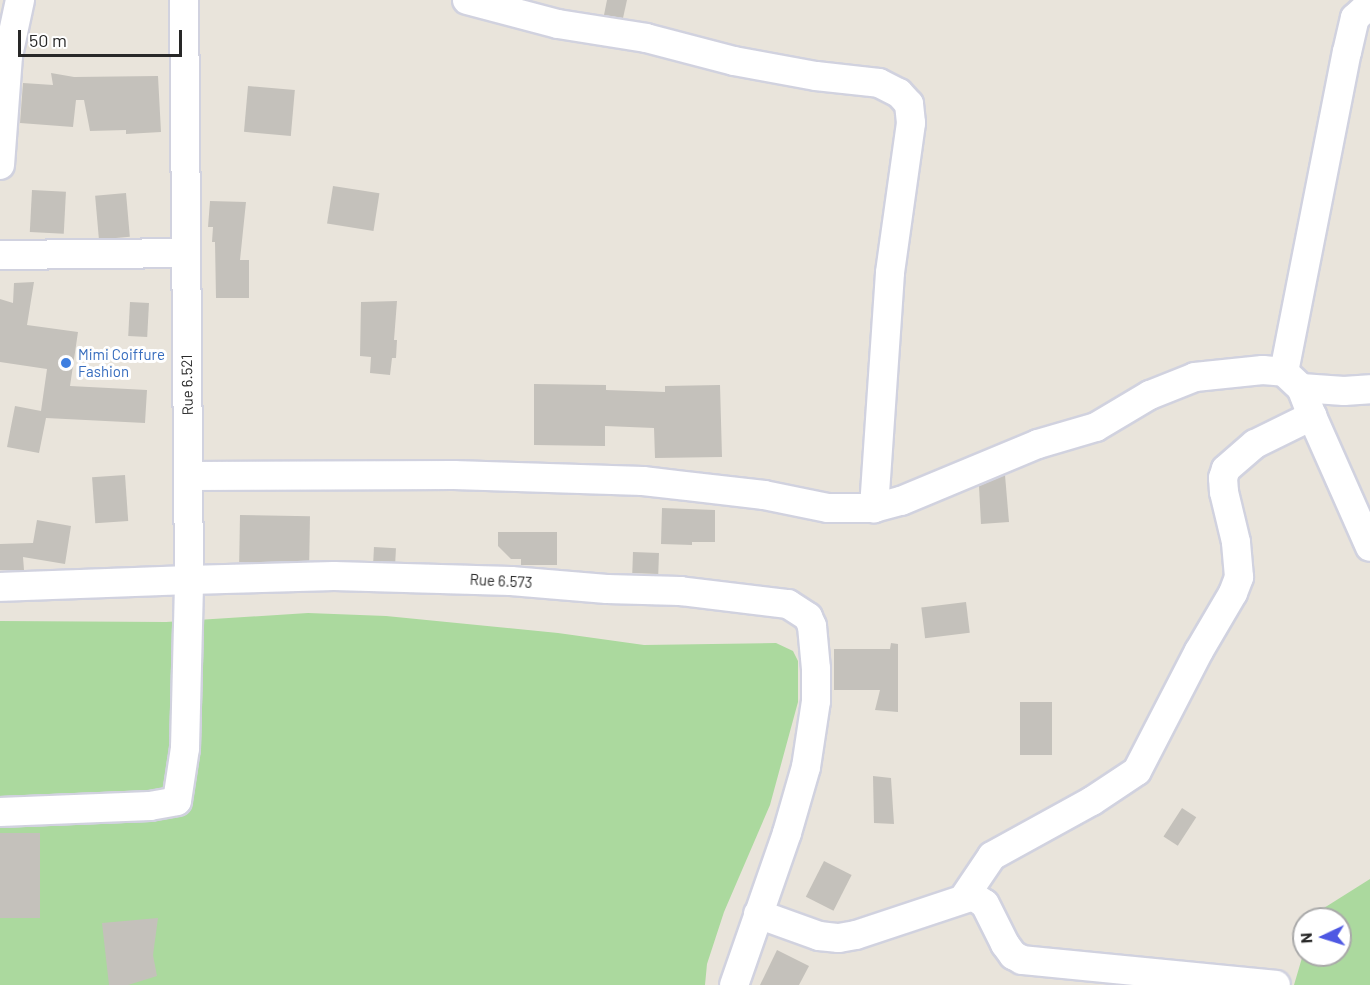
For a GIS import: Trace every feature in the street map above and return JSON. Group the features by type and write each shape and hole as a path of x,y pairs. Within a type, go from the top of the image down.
{"street":[{"path":"0,165 8,56 20,0"},
{"path":"467,0 548,22 646,38 734,61 816,76 879,83 893,89 909,104 912,123 890,273 874,508"},
{"path":"1370,4 1355,18 1347,52 1292,380 1312,416 1370,547"},
{"name":"Rue 6.521","path":"0,812 150,806 177,801 184,748 189,580 184,254 189,7"},
{"path":"0,255 184,254"},
{"path":"189,476 454,475 643,482 764,495 828,508 874,508 901,501 1038,444 1096,428 1150,395 1195,377 1224,372 1292,380 1344,392 1370,389"},
{"path":"965,896 992,856 1092,801 1137,771 1199,651 1233,593 1239,577 1236,542 1222,478 1226,469 1256,444 1312,416"},
{"name":"Rue 6.573","path":"189,580 334,576 511,581 607,589 680,591 788,604 808,617 814,638 816,701 806,767 787,833 758,914"},
{"path":"0,587 189,580"},
{"path":"734,985 758,914 819,936 839,938 856,935 965,896 980,898 1005,944 1013,955 1022,960 1062,962 1150,980 1276,985"}],"green space":[{"path":"308,613 386,616 558,633 644,645 776,643 793,651 798,661 798,702 770,805 724,912 707,964 705,985 0,985 0,621 166,622"},
{"path":"1370,879 1370,985 1294,985 1299,967 1352,967 1352,907 1326,907"}],"building":[{"path":"607,0 627,0 623,18 604,15"},
{"path":"51,73 74,77 158,76 161,132 126,134 126,130 90,131 84,100 76,100 73,127 20,123 23,83 53,85"},
{"path":"248,86 295,90 291,136 244,132"},
{"path":"333,186 379,193 373,231 327,224"},
{"path":"32,190 66,192 64,234 30,232"},
{"path":"126,193 130,237 99,240 95,196"},
{"path":"210,201 246,202 240,260 249,260 249,298 216,298 215,242 212,242 213,227 208,227"},
{"path":"34,282 27,325 78,332 70,386 147,390 145,423 46,418 39,453 7,447 15,406 41,411 47,369 0,362 0,299 13,303 14,283"},
{"path":"397,301 394,340 397,340 396,358 392,358 390,375 370,373 371,357 360,356 361,302"},
{"path":"130,302 149,303 147,337 128,336"},
{"path":"534,384 606,385 606,390 665,392 665,386 720,385 722,457 655,458 654,428 605,426 605,446 534,445"},
{"path":"125,475 128,521 95,523 92,477"},
{"path":"1005,475 1009,522 981,524 979,486"},
{"path":"662,508 715,510 715,542 692,542 692,545 661,544"},
{"path":"240,515 310,516 309,563 239,562"},
{"path":"37,520 71,526 65,564 23,557 24,570 0,570 0,544 33,543"},
{"path":"498,532 557,532 557,565 521,565 521,559 511,559 498,546"},
{"path":"374,547 396,548 395,562 373,561"},
{"path":"633,552 659,553 658,574 632,573"},
{"path":"966,602 970,633 925,638 921,607"},
{"path":"891,643 898,644 898,712 875,710 880,690 834,690 834,649 890,649"},
{"path":"1020,702 1052,702 1052,755 1020,755"},
{"path":"873,776 891,778 894,824 874,823"},
{"path":"1182,808 1196,817 1178,846 1163,837"},
{"path":"0,833 40,833 40,918 0,918"},
{"path":"824,861 852,875 833,911 806,897"},
{"path":"158,918 153,955 157,976 128,985 109,985 102,923"},
{"path":"777,950 809,966 799,985 760,985"}],"place":[{"name":"Mimi Coiffure Fashion","path":"66,363"}]}
